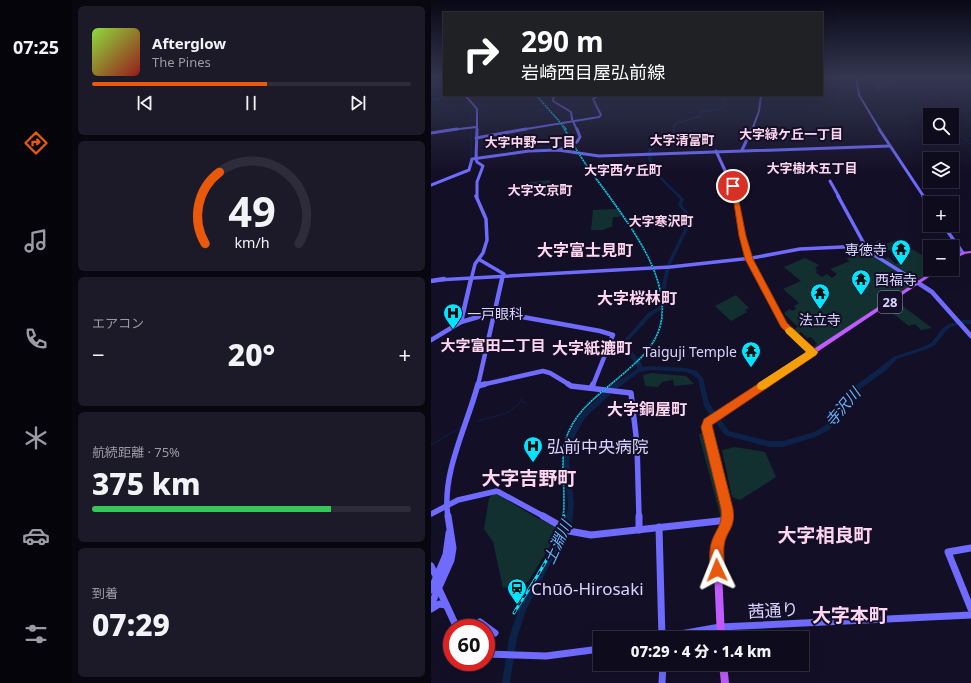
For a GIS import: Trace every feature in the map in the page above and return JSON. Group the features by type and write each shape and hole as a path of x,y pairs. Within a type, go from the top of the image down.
{"main road":[{"path":"959,255 963,252 971,252"},
{"name":"28","path":"728,520 727,509 706,427 707,422 928,276"},
{"path":"720,631 717,549 728,520"},
{"path":"724,671 725,683"}],"street":[{"path":"461,322 475,264 480,260 488,234 484,211 477,197 477,178 483,166 477,162 476,159 477,109"},
{"path":"558,150 577,142 580,138 574,121 567,109"},
{"path":"476,138 601,116 598,109"},
{"path":"742,150 751,132 759,109"},
{"path":"867,109 889,146 923,196"},
{"path":"431,133 476,127"},
{"path":"431,185 469,170 470,164 476,159 531,151 558,150 595,156 889,146"},
{"path":"716,152 734,190 742,236 749,259 784,325 813,352"},
{"path":"829,181 864,246 874,256 931,292 971,336"},
{"path":"948,232 963,252"},
{"path":"431,282 503,276 668,267 749,259 800,249 864,246"},
{"path":"431,605 439,589 452,554 453,540 446,506 449,476 478,386 504,274 480,260"},
{"path":"431,340 461,322 495,312 600,331 613,335 596,380 591,388"},
{"path":"478,386 543,371 550,372 571,386 631,393 637,444 639,530"},
{"path":"431,514 458,500 497,491 565,529 591,535 728,520"},
{"path":"659,527 661,631"},
{"path":"431,590 447,555 450,530"},
{"path":"971,548 948,552 971,609"},
{"path":"431,566 437,578 437,585 453,619"},
{"path":"431,609 439,604 446,605"},
{"name":"茜通り","path":"702,631 720,628 971,615"},
{"path":"495,654 546,656 593,649"},
{"path":"662,683 663,671"}],"green space":[{"path":"550,180 552,191 524,196 520,183"},
{"path":"617,209 621,216 613,217 613,226 603,230 591,230 593,210"},
{"path":"879,240 885,244 897,240 923,256 923,276 925,276 917,281 883,260 888,257 896,264 904,260 889,250 876,256 867,248 877,243 875,242"},
{"path":"865,250 915,283 813,350 811,348 817,344 811,337 807,338 801,332 797,334 793,330 798,327 784,313 790,309 792,311 796,309 794,306 799,303 783,289 801,281 784,267 805,258 819,265 815,268 818,271 815,272 822,277 827,274 832,278 837,274 830,269 850,261 846,259"},
{"path":"736,295 749,308 745,310 747,312 731,321 715,306"},
{"path":"896,301 932,328 921,330 915,324 909,326 886,308"},
{"path":"652,373 686,376 694,384 674,386 673,380 662,382 658,387 645,386 643,375"},
{"path":"703,432 726,517 721,519 699,435"},
{"path":"735,447 765,452 776,477 740,500 732,497 722,450"},
{"path":"495,493 537,518 558,528 552,543 528,582 503,588 493,542 484,529 489,498"}],"waterway":[{"name":"土淵川","path":"639,370 640,366 626,347 626,340 650,314 667,304 664,286 668,266 689,223 689,216 680,205 682,199 658,175 650,160 649,152 654,144 672,139 675,124 698,117 702,111 721,109"},
{"path":"471,115 472,111 476,110"},
{"path":"471,130 471,138"},
{"path":"959,134 971,144"},
{"path":"471,144 471,156"},
{"name":"寺沢川","path":"639,370 650,368 686,370 695,373 700,378 706,404 727,433 769,444 783,444 815,434 827,428 858,387 883,369 895,358 933,344 949,326 962,322 971,322"},
{"name":"土淵川","path":"506,683 513,638 523,608 569,523 571,504 566,461 570,438 583,416 613,388 639,370"},
{"path":"478,421 509,411 519,404 522,398"},
{"path":"431,445 461,427"}],"railway":[{"path":"548,109 566,129"},
{"path":"562,125 585,164 628,222 641,243 652,264 659,286 662,307 660,327 649,349 584,409 569,430 563,451 563,517"},
{"path":"514,613 536,579 550,553 561,528 564,516"}],"slow traffic":[{"path":"762,386 813,352 789,330"}],"place":[{"name":"専徳寺","path":"901,266"},
{"name":"西福寺","path":"861,296"},
{"name":"法立寺","path":"820,310"},
{"name":"一戸眼科","path":"453,330"},
{"name":"Taiguji Temple","path":"751,368"},
{"name":"弘前中央病院","path":"533,463"},
{"name":"Chūō-Hirosaki","path":"517,605"}],"district":[{"name":"大字緑ケ丘一丁目","path":"791,134"},
{"name":"大字清富町","path":"682,140"},
{"name":"大字中野一丁目","path":"530,142"},
{"name":"大字樹木五丁目","path":"812,168"},
{"name":"大字西ケ丘町","path":"623,170"},
{"name":"大字文京町","path":"540,190"},
{"name":"大字寒沢町","path":"661,221"},
{"name":"大字富士見町","path":"585,250"},
{"name":"大字桜林町","path":"637,298"},
{"name":"大字富田二丁目","path":"493,345"},
{"name":"大字紙漉町","path":"592,348"},
{"name":"大字銅屋町","path":"647,409"},
{"name":"大字吉野町","path":"529,478"},
{"name":"大字相良町","path":"825,535"},
{"name":"大字本町","path":"850,615"}],"route":[{"path":"717,570 717,544 728,520 727,509 706,427 707,422 813,352 786,328 749,259 742,236 733,186"}]}
